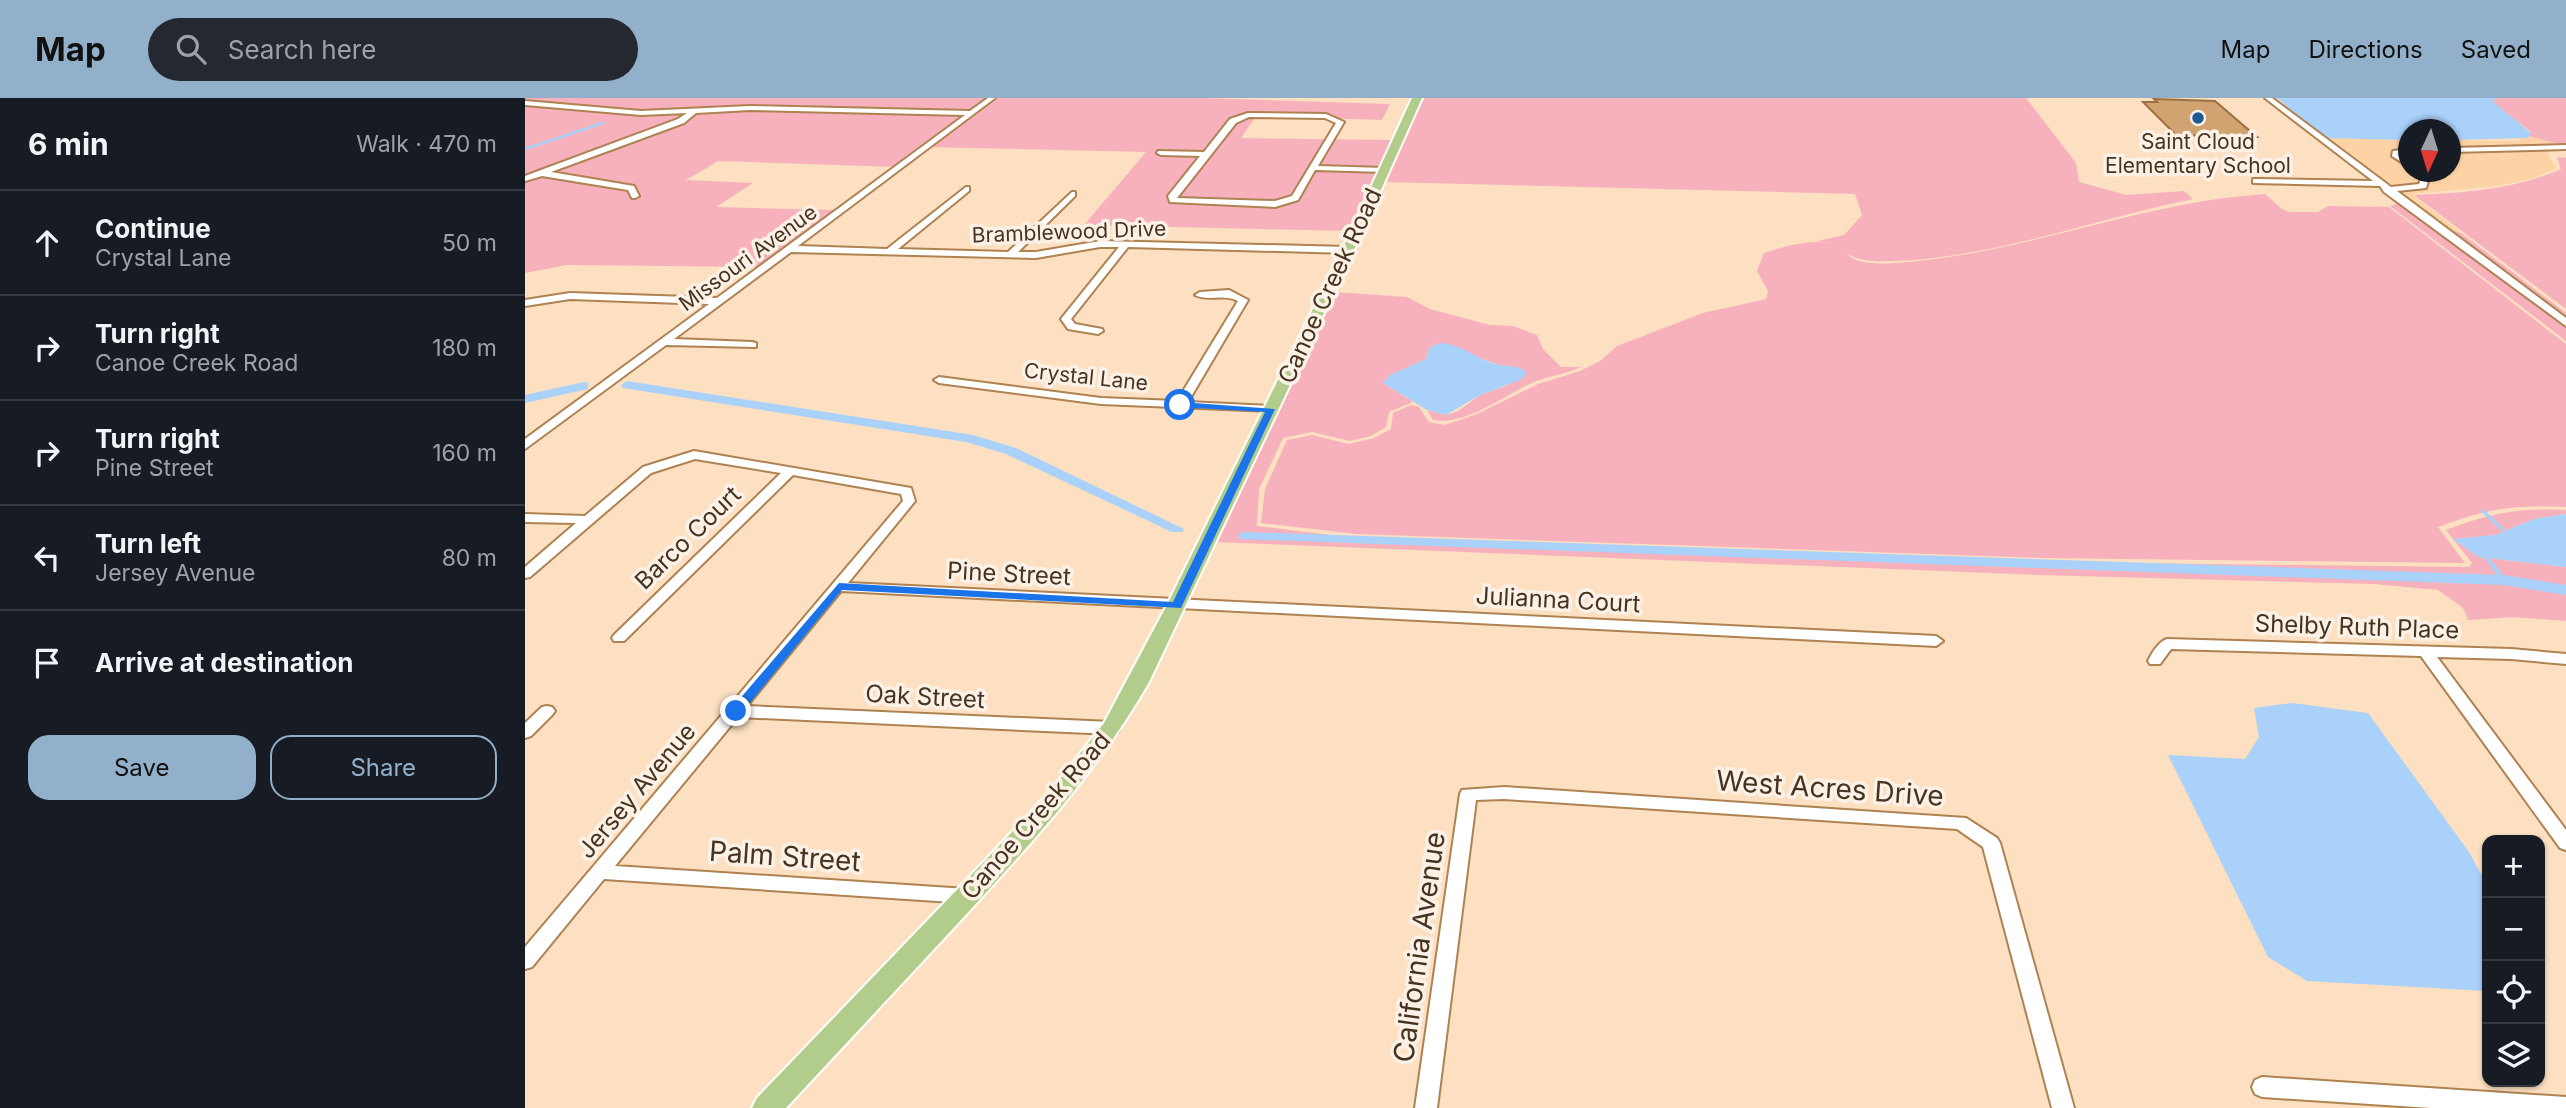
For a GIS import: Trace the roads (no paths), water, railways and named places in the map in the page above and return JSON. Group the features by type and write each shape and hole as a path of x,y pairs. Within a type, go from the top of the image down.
{"main road":[{"name":"Canoe Creek Road","path":"767,1108 1060,795 1112,728 1139,682 1208,541 1348,250 1417,98"}],"street":[{"name":"Missouri Avenue","path":"525,445 992,98"},
{"path":"2268,98 2566,323"},
{"path":"525,103 641,113 750,108 973,113"},
{"path":"525,113 546,103"},
{"path":"525,179 681,121 694,111"},
{"path":"1239,117 1337,118 1340,122 1312,168 1295,198 1287,202 1262,204 1173,200 1172,196 1239,117"},
{"path":"2461,150 2566,147"},
{"path":"1161,153 1206,154"},
{"path":"1312,168 1385,170"},
{"path":"541,173 631,188 635,196"},
{"path":"2256,181 2383,187 2423,186 2424,182"},
{"path":"890,251 966,189"},
{"path":"1010,255 1072,194"},
{"name":"Bramblewood Drive","path":"791,249 1010,255 1036,255 1100,244 1348,250"},
{"path":"1098,331 1072,327 1066,319 1126,244"},
{"path":"1180,405 1243,300 1229,293 1200,295"},
{"path":"525,303 570,296 719,301"},
{"path":"663,342 752,345"},
{"name":"Crystal Lane","path":"939,380 1101,401 1271,409"},
{"path":"525,574 647,470 694,455 790,471"},
{"name":"Jersey Avenue","path":"525,961 909,502 907,491 790,471"},
{"name":"Barco Court","path":"619,638 790,471"},
{"path":"525,518 589,520"},
{"name":"Pine Street","path":"839,587 1177,605"},
{"name":"Julianna Court","path":"1177,605 1936,641"},
{"name":"Shelby Ruth Place","path":"2155,661 2167,644 2566,659"},
{"path":"2425,652 2566,843"},
{"path":"525,732 547,711"},
{"name":"Oak Street","path":"736,711 1112,728"},
{"name":"West Acres Drive","path":"1468,794 1504,793 1960,823 1991,843 2063,1108"},
{"name":"California Avenue","path":"1426,1108 1468,794"},
{"name":"Palm Street","path":"599,872 967,896"},
{"path":"2262,1087 2503,1105 2566,1107"}],"water":[{"path":"2277,98 2498,98 2492,101 2531,133 2528,138 2461,140 2461,119 2398,119 2398,140 2325,138"},
{"path":"1439,343 1455,346 1492,363 1518,367 1527,373 1520,380 1480,395 1446,415 1427,410 1383,383 1390,375 1426,359 1429,348"},
{"path":"2566,514 2566,567 2478,557 2453,539 2495,535 2534,519"},
{"path":"2292,703 2368,713 2469,852 2482,876 2482,991 2307,981 2268,957 2168,755 2245,759 2259,737 2254,708"}],"waterway":[{"path":"525,149 603,123"},
{"path":"627,385 968,438 1011,451 1177,529"},
{"path":"525,399 584,386"},
{"path":"2483,511 2502,529"},
{"path":"1245,536 2504,580 2566,590"},
{"path":"2485,556 2494,568"},
{"path":"2493,566 2504,580"}],"place":[{"name":"Saint Cloud Elementary School","path":"2198,118"}]}
